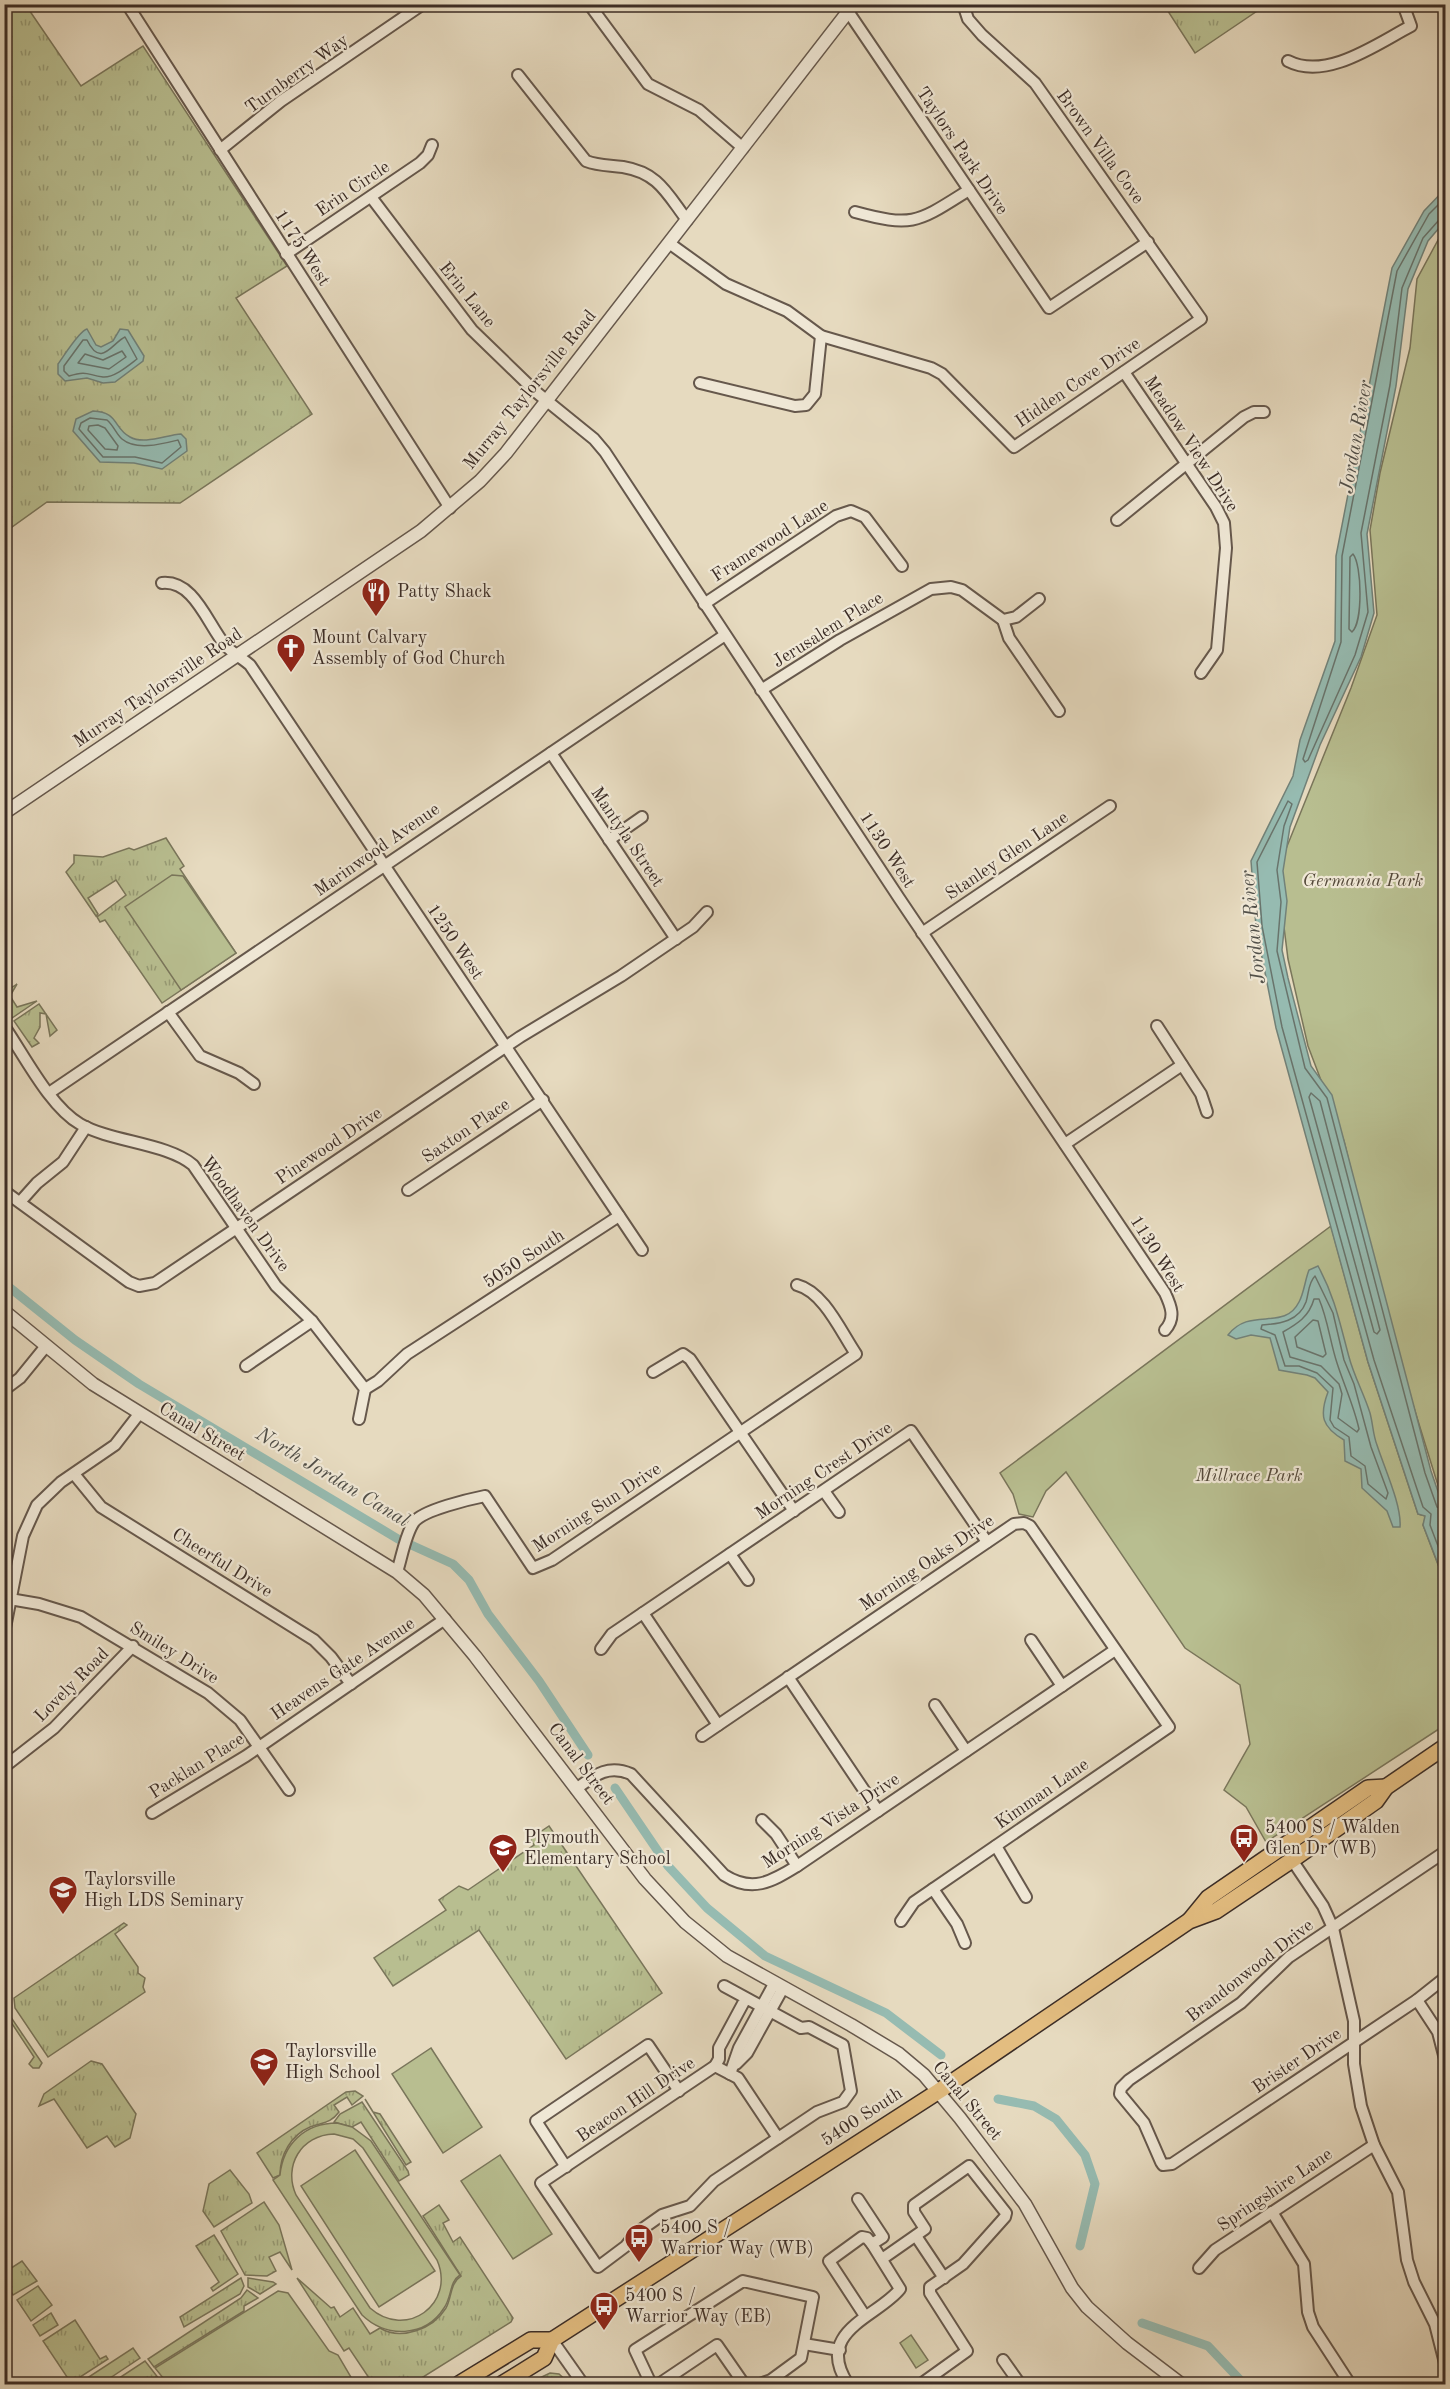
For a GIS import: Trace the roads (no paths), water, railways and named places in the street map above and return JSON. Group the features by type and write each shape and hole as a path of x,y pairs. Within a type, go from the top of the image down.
{"main road":[{"name":"5400 South","path":"459,2385 531,2340 552,2340 939,2091 1190,1921 1216,1911 1292,1860 1376,1802 1386,1787 1446,1746"},
{"name":"5400 South","path":"1190,1921 1208,1898 1368,1788 1386,1787"},
{"name":"5400 South","path":"502,2385 544,2358 552,2340"}],"street":[{"name":"1175 West","path":"127,4 450,508"},
{"path":"589,4 648,84 699,110 743,148"},
{"name":"Brown Villa Cove","path":"963,4 968,19 982,35 1035,84 1201,319"},
{"path":"1288,62 1298,66 1311,66 1349,59 1364,53 1412,26 1403,4"},
{"name":"Turnberry Way","path":"220,150 281,101 418,6"},
{"name":"Murray Taylorsville Road","path":"4,813 421,531 450,508 507,453 548,402 849,7"},
{"name":"Taylors Park Drive","path":"849,7 1049,308 1148,242"},
{"path":"518,75 586,161 598,166 622,167 643,172 655,178 687,220"},
{"name":"Erin Circle","path":"286,254 420,163 428,155 432,145"},
{"path":"855,212 896,222 910,221 929,214 969,190"},
{"name":"Erin Lane","path":"371,197 472,330 548,402"},
{"name":"Hidden Cove Drive","path":"669,243 726,284 780,307 820,336 931,368 942,374 1014,447 1201,319"},
{"path":"700,383 802,406 815,394 820,336"},
{"name":"Meadow View Drive","path":"1124,372 1224,523 1226,548 1217,650 1201,674"},
{"name":"1130 West","path":"548,402 599,445 922,933 1166,1293 1172,1306 1172,1318 1165,1330"},
{"path":"1117,520 1244,417 1254,412 1264,412"},
{"name":"Framewood Lane","path":"704,604 836,516 851,511 865,517 902,566"},
{"name":"1250 West","path":"162,584 174,583 185,588 226,647 250,666 642,1250"},
{"name":"Jerusalem Place","path":"761,690 911,598 930,589 956,588 1003,620"},
{"path":"1039,599 1016,616 1003,620 1009,638 1059,711"},
{"name":"Marinwood Avenue","path":"50,1093 725,635"},
{"name":"Mantyla Street","path":"551,753 676,939"},
{"name":"Stanley Glen Lane","path":"922,933 1110,806"},
{"path":"609,840 642,817"},
{"name":"Pinewood Drive","path":"4,1191 125,1280 140,1286 161,1280 506,1046 676,939 696,924 707,912"},
{"path":"168,1012 200,1056 239,1073 254,1084"},
{"name":"Woodhaven Drive","path":"4,1026 64,1112 86,1127 189,1162 276,1286 312,1321 365,1389"},
{"path":"1157,1026 1201,1094 1207,1112"},
{"path":"1065,1144 1182,1065"},
{"name":"Saxton Place","path":"408,1190 543,1100"},
{"path":"20,1202 37,1183 63,1162 86,1127"},
{"name":"5050 South","path":"365,1389 378,1381 407,1354 619,1216"},
{"name":"Morning Sun Drive","path":"397,1572 410,1531 420,1517 464,1500 485,1496 533,1568 552,1560 856,1354 818,1297 808,1288 797,1285"},
{"name":"Canal Street","path":"4,1311 93,1384 397,1572 424,1595 445,1619 645,1879 672,1910 709,1943 778,1986 899,2054 939,2091 1025,2204 1072,2288 1087,2307 1176,2383"},
{"path":"246,1366 312,1321"},
{"path":"4,1390 20,1378 46,1346"},
{"path":"652,1372 683,1354 696,1365 794,1511"},
{"path":"359,1419 365,1389"},
{"path":"4,1633 8,1599 27,1525 44,1497 116,1445 139,1414"},
{"name":"Morning Crest Drive","path":"601,1649 612,1634 912,1431 987,1542"},
{"name":"Cheerful Drive","path":"74,1474 101,1507 314,1640 331,1656 351,1684"},
{"path":"824,1491 839,1512"},
{"name":"Morning Oaks Drive","path":"702,1736 1014,1524 1023,1523 1030,1526 1169,1727"},
{"path":"730,1554 748,1580"},
{"name":"Smiley Drive","path":"8,1599 81,1617 133,1646 220,1701 240,1720 289,1790"},
{"path":"643,1613 718,1725"},
{"name":"Heavens Gate Avenue","path":"259,1746 445,1619"},
{"path":"1031,1640 1062,1686"},
{"name":"Lovely Road","path":"4,1767 54,1728 133,1646"},
{"name":"Morning Vista Drive","path":"576,1789 599,1772 622,1770 631,1774 724,1875 743,1885 766,1884 797,1866 1115,1650"},
{"path":"788,1677 878,1811"},
{"path":"935,1706 966,1751"},
{"name":"Kimman Lane","path":"901,1921 910,1906 933,1889 1169,1727"},
{"name":"Packlan Place","path":"152,1813 259,1746"},
{"path":"762,1820 776,1834 797,1866"},
{"path":"996,1846 1026,1897"},
{"name":"Brandonwood Drive","path":"1163,2164 1144,2123 1120,2094 1121,2088 1129,2080 1241,2003 1286,1960 1446,1851"},
{"path":"1292,1860 1323,1906 1333,1928 1354,2021 1355,2078 1374,2145 1398,2192 1407,2260 1414,2282 1435,2324 1446,2367"},
{"path":"933,1889 957,1924 965,1943"},
{"name":"Brister Drive","path":"1163,2164 1180,2160 1417,2000 1446,1977"},
{"path":"715,2066 738,2078 778,2138 817,2112 843,2102 851,2091 843,2045 809,2027 801,2028 724,1986"},
{"path":"730,2074 736,2064 739,2048 766,2009 778,1986"},
{"name":"Beacon Hill Drive","path":"746,1998 719,2048 719,2059 715,2066 541,2183 598,2267 626,2246 635,2234 662,2215 690,2206 714,2181 778,2138"},
{"path":"1417,2000 1438,2032 1446,2063"},
{"path":"566,2167 536,2121 648,2045 679,2091"},
{"name":"Springshire Lane","path":"1199,2268 1215,2250 1374,2145"},
{"path":"882,2259 925,2229 914,2212 914,2205 969,2166 1004,2210 1005,2217 963,2264 929,2290 967,2351 937,2380 921,2385"},
{"path":"858,2199 883,2237 872,2244"},
{"path":"1272,2212 1304,2264 1307,2304 1313,2327 1350,2385"},
{"path":"916,2236 944,2278"},
{"path":"843,2383 840,2350 845,2335 900,2289 872,2244 867,2238 861,2237 829,2261 865,2316"},
{"path":"651,2385 635,2350 743,2281 813,2297 799,2361 771,2380 759,2385"},
{"path":"552,2340 584,2385"},
{"path":"804,2344 840,2350"},
{"path":"659,2385 717,2345 744,2385"},
{"path":"1003,2360 1020,2385"},
{"path":"1439,2385 1446,2382"}],"water":[{"path":"1445,189 1445,221 1428,241 1408,289 1396,386 1367,534 1374,613 1361,657 1320,745 1290,827 1283,871 1287,901 1282,950 1311,1066 1332,1095 1431,1471 1445,1512 1445,1582 1423,1525 1425,1516 1418,1514 1368,1362 1276,1028 1256,927 1251,861 1293,776 1300,740 1335,641 1336,556 1392,268 1424,211"},
{"path":"87,329 96,345 101,347 113,341 120,329 128,330 144,356 143,361 115,382 103,383 87,378 65,381 58,374 58,364 76,339"},
{"path":"93,411 112,417 125,433 136,439 148,440 181,434 186,439 187,451 162,469 134,463 100,462 73,431 76,419"},
{"path":"1318,1266 1333,1300 1351,1364 1370,1413 1376,1441 1398,1508 1400,1527 1393,1527 1387,1511 1362,1488 1361,1469 1345,1461 1344,1440 1331,1430 1324,1420 1323,1414 1328,1392 1315,1378 1279,1370 1270,1338 1251,1335 1236,1339 1228,1335 1237,1326 1246,1322 1285,1316 1293,1311 1301,1298 1309,1270"}],"waterway":[{"name":"North Jordan Canal","path":"4,1283 75,1340 139,1384 398,1539 453,1564 469,1580 488,1614 539,1681 588,1755"},
{"name":"North Jordan Canal","path":"615,1788 668,1866 707,1908 765,1956 886,2013 941,2055"},
{"name":"North Jordan Canal","path":"998,2099 1034,2106 1056,2119 1085,2155 1095,2184 1080,2246"},
{"name":"North Jordan Canal","path":"1142,2323 1208,2346 1244,2384"}],"place":[{"name":"Patty Shack","path":"376,618"},
{"name":"Mount Calvary Assembly of God Church","path":"291,674"},
{"name":"5400 S / Walden Glen Dr (WB)","path":"1244,1864"},
{"name":"Plymouth Elementary School","path":"503,1874"},
{"name":"Taylorsville High LDS Seminary","path":"63,1916"},
{"name":"Taylorsville High School","path":"264,2088"},
{"name":"5400 S / Warrior Way (WB)","path":"639,2264"},
{"name":"5400 S / Warrior Way (EB)","path":"604,2332"}],"water label":[{"name":"Jordan River","path":"1357,437"},
{"name":"Jordan River","path":"1254,927"}],"park label":[{"name":"Germania Park","path":"1363,881"},
{"name":"Millrace Park","path":"1249,1476"}]}
